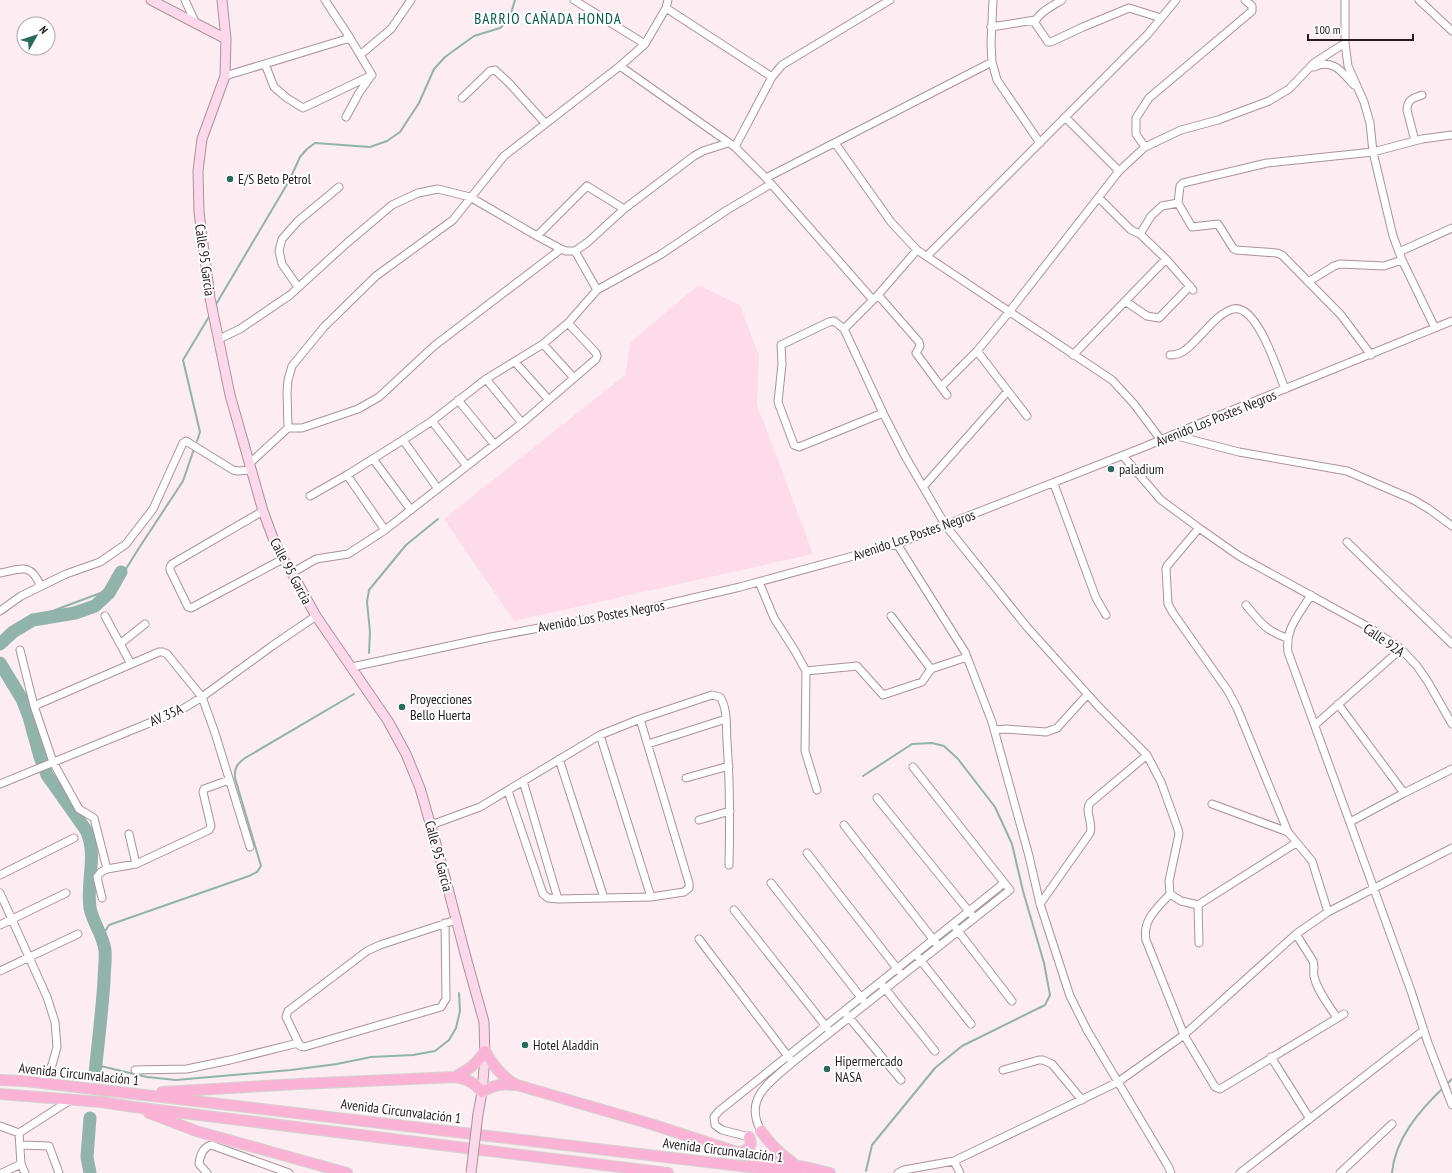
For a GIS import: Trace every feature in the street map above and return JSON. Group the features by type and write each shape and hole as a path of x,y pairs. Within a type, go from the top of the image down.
{"main road":[{"path":"455,1076 471,1068 478,1062 485,1051 495,1068 505,1079 517,1086"},
{"path":"136,1094 455,1076 466,1078 475,1083 482,1092 494,1085 506,1084 517,1086 651,1124 755,1158 798,1169 830,1173"},
{"name":"Avenida Circunvalación 1","path":"0,1080 41,1083 798,1169"},
{"name":"Avenida Circunvalación 1","path":"0,1094 101,1102 668,1173"},
{"path":"134,1107 196,1131 347,1173"},
{"path":"761,1131 778,1151 798,1169"},
{"path":"738,1153 750,1148 751,1145 749,1137"}],"street":[{"path":"151,0 161,2 196,24 226,39"},
{"path":"185,0 196,24"},
{"name":"Calle 95 Garcia","path":"222,0 226,39 225,76 202,139 198,171 199,212 210,298 230,395 263,511 283,559 316,616 388,721 406,754 420,788 484,1022 485,1051 482,1092 471,1173"},
{"path":"325,0 372,75"},
{"path":"360,55 391,29 411,0"},
{"path":"574,0 645,44"},
{"path":"288,428 287,386 292,366 324,327 376,276 452,220 504,156 620,66 645,44 666,8 668,0"},
{"path":"735,147 772,77 782,65 890,0"},
{"path":"994,0 991,27 992,62 997,80 1040,143"},
{"path":"991,27 1035,20 1040,14 1062,0"},
{"path":"927,256 1148,34 1176,0"},
{"path":"1145,147 1136,134 1136,118 1149,98 1252,11 1252,6 1246,0"},
{"path":"1345,0 1345,43 1348,66 1364,102 1370,123 1373,152 1393,236 1398,252 1435,328"},
{"path":"1419,0 1452,31"},
{"path":"666,8 772,77"},
{"path":"1035,20 1035,23 1046,40 1051,42 1129,8 1161,18"},
{"path":"225,76 350,38"},
{"path":"941,387 977,351 1119,171 1145,147 1182,130 1218,120 1269,101 1289,89 1314,63 1345,43"},
{"path":"766,178 992,62"},
{"path":"1308,69 1321,63 1334,66 1358,89"},
{"path":"265,64 274,87 287,98 303,108 372,75"},
{"path":"620,66 735,147 766,178 876,298 919,342 920,346 916,353 947,395"},
{"path":"462,98 490,71 495,70 509,83 545,123"},
{"path":"346,116 359,93 372,75"},
{"path":"1415,141 1407,105 1410,100 1422,95"},
{"path":"1065,117 1119,171"},
{"path":"1371,354 1341,314 1282,255 1277,253 1234,249 1218,224 1192,227 1178,203 1180,186 1183,183 1267,163 1373,152 1415,141 1452,135"},
{"path":"835,142 891,222 917,250 1112,380 1134,404 1162,440"},
{"path":"219,339 240,329 290,295 347,243 392,205 418,194 438,188 470,196 561,249 566,251 575,251 588,242 624,209 694,156 728,143"},
{"path":"310,496 403,440 432,421 486,379 543,344 568,323 597,290 660,255 727,210 771,184"},
{"path":"537,236 587,186 624,209"},
{"path":"298,287 282,264 279,251 282,239 298,221 339,187"},
{"path":"1098,198 1132,230 1140,234 1166,259 1191,288 1159,318 1147,316 1125,301"},
{"path":"1140,234 1151,216 1162,206 1178,203"},
{"path":"1398,252 1452,228"},
{"path":"0,611 40,585 100,562 126,544 153,509 183,443 186,441 233,470 238,471 250,466 288,428 302,428 358,409 379,397 434,346 561,249"},
{"path":"844,329 876,298 917,250"},
{"path":"575,251 597,290"},
{"path":"1073,354 1166,259"},
{"path":"1308,282 1340,264 1384,266 1402,260"},
{"path":"1170,355 1177,355 1186,350 1218,318 1227,312 1234,309 1243,310 1260,328 1285,389"},
{"path":"883,414 798,448 794,445 778,402 782,364 781,345 829,322 834,321 844,329 883,414 946,526 1027,627 1087,695 1147,755 1161,782 1178,830 1169,881 1170,894 1151,914 1144,934 1184,1035 1217,1089 1220,1089 1344,1014"},
{"name":"Avenido Los Postes Negros","path":"352,667 555,624 638,611 759,582 898,544 1054,484 1452,322"},
{"path":"292,573 316,559 348,554 385,530 466,465 522,423 596,359 597,356 568,323"},
{"path":"543,344 574,378"},
{"path":"977,351 1027,416"},
{"path":"515,362 549,400"},
{"path":"486,379 522,423"},
{"path":"923,487 1008,391"},
{"path":"458,400 494,444"},
{"path":"432,421 466,465"},
{"path":"1173,435 1239,452 1338,468 1351,472 1412,499 1429,509 1452,526"},
{"path":"403,440 438,489"},
{"name":"Calle 92A","path":"1123,456 1161,500 1239,556 1370,628 1401,649 1417,666 1428,682 1452,724"},
{"path":"373,459 411,510"},
{"path":"347,475 385,530"},
{"path":"1054,484 1096,598 1106,615"},
{"path":"263,511 172,564 170,570 188,607 191,608 283,559"},
{"path":"1200,528 1167,566 1168,604 1228,692 1237,708 1288,832 1312,861 1328,912"},
{"path":"1347,542 1452,644"},
{"path":"898,544 967,657 994,730 1029,856 1040,904 1070,996 1087,1030 1171,1173"},
{"path":"0,573 15,569 25,569 35,576 40,585"},
{"path":"759,582 774,618 806,671 806,751 817,790"},
{"path":"1311,595 1290,630 1287,638 1288,652 1450,1101"},
{"path":"1246,605 1260,623 1274,633 1287,638"},
{"path":"104,616 131,664"},
{"name":"AV 35A","path":"0,784 181,710 202,697 316,616"},
{"path":"891,616 931,669"},
{"path":"120,644 144,624"},
{"path":"1315,725 1401,649"},
{"path":"20,650 50,763 79,809 94,818 107,869"},
{"path":"34,706 131,664 163,652 167,654 202,697 250,847"},
{"path":"806,671 857,666 883,695 922,682 931,669 967,657"},
{"path":"431,825 470,812 508,791 600,735 640,719 712,695 720,697 724,702 726,719 730,811 729,865"},
{"path":"994,730 1006,729 1041,732 1052,730 1057,728 1087,695"},
{"path":"1338,704 1404,793"},
{"path":"508,791 543,894 548,898 651,897 684,892 688,888 689,883 640,719"},
{"path":"648,744 726,719"},
{"path":"600,735 651,897"},
{"path":"1040,904 1090,833 1092,827 1088,807 1090,803 1147,755"},
{"path":"559,759 604,898"},
{"path":"686,778 729,766"},
{"path":"749,1137 722,1130 715,1124 714,1117 718,1111 830,1032 1010,890 913,767"},
{"path":"1350,822 1452,769"},
{"path":"102,898 97,877 101,872 107,869 136,864 209,830 211,826 203,792 204,789 229,780"},
{"path":"523,781 558,899"},
{"path":"877,798 975,918"},
{"path":"1212,804 1288,832"},
{"path":"699,820 730,811"},
{"path":"844,825 938,947"},
{"path":"129,834 136,864"},
{"path":"0,875 74,838"},
{"path":"1170,894 1181,901 1198,905 1296,843"},
{"path":"898,1173 904,1170 954,1161 1118,1082 1184,1035 1296,934 1328,912 1374,890 1452,848"},
{"path":"807,853 902,976"},
{"path":"771,883 866,1004"},
{"path":"761,1131 756,1123 756,1099 764,1087 790,1059 825,1026 1004,883"},
{"path":"0,893 28,958 47,997 55,1022 57,1047 52,1065 41,1083"},
{"path":"0,925 66,893"},
{"path":"988,896 993,903"},
{"path":"1198,905 1199,943"},
{"path":"734,910 830,1032"},
{"path":"445,923 446,999 441,1007 304,1047 300,1046 286,1018 288,1012 367,951 380,945 445,923 456,920"},
{"path":"953,924 1012,1000"},
{"path":"0,972 78,934"},
{"path":"1296,934 1314,961 1314,976 1321,992 1337,1018"},
{"path":"699,939 790,1059"},
{"path":"916,954 971,1024"},
{"path":"880,983 935,1051"},
{"path":"844,1012 901,1080"},
{"path":"1240,1173 1424,1030"},
{"path":"135,1070 187,1069 298,1043"},
{"path":"1271,1057 1310,1119"},
{"path":"1003,1070 1039,1060 1047,1061 1052,1064 1082,1100"},
{"path":"19,1133 72,1099"},
{"path":"1340,1173 1392,1124"},
{"path":"0,1126 19,1133"},
{"path":"19,1133 21,1164 25,1173"},
{"path":"20,1145 49,1146 59,1173"},
{"path":"207,1173 199,1164 200,1158 206,1146 211,1146 289,1173"},
{"path":"954,1161 960,1173"},
{"path":"2,1173 21,1164"}],"shaded area":[{"path":"698,285 740,305 759,356 757,404 813,554 514,621 444,519 625,375 631,342"}],"waterway":[{"path":"215,306 289,181 300,157 307,149 315,143 370,147 387,141 400,132 419,103 434,69 445,57 474,36 500,28 509,20 515,0"},
{"path":"197,441 200,432 183,360 210,315"},
{"path":"0,644 9,631 31,619 114,588 183,481 194,449"},
{"path":"369,653 370,632 367,602 369,590 406,545 438,519"},
{"path":"0,644 13,632 33,620 75,613 95,606 109,593 121,572"},
{"path":"0,663 22,699 47,775 86,830 89,839 91,849 89,888 90,908 104,945 105,954 104,981 95,1074"},
{"path":"0,665 2,670 17,689 27,711 44,776 86,834 94,851 92,868 86,892 87,904 102,936 103,957 99,1033 91,1074"},
{"path":"102,936 109,925 257,872 261,866 235,778 237,766 245,758 354,694"},
{"path":"863,776 912,744 932,743 944,746 958,759 995,807 1012,844 1023,891 1044,963 1050,995 1045,1005 962,1046 935,1068 872,1145 866,1171"},
{"path":"92,1064 147,1077 176,1080 291,1070 337,1064 371,1057 413,1055 435,1051 449,1040 456,1028 460,1011 459,993"},
{"path":"1446,1085 1452,1079"},
{"path":"1392,1173 1394,1161 1403,1137 1425,1106 1443,1088"},
{"path":"86,1117 82,1152 86,1173"},
{"path":"90,1118 87,1157 90,1173"}],"place":[{"name":"E/S Beto Petrol","path":"230,179"},
{"name":"paladium","path":"1111,469"},
{"name":"Proyecciones Bello Huerta","path":"402,707"},
{"name":"Hotel Aladdin","path":"525,1045"},
{"name":"Hipermercado NASA","path":"827,1069"}],"district":[{"name":"BARRIO CAÑADA HONDA","path":"548,19"}]}
